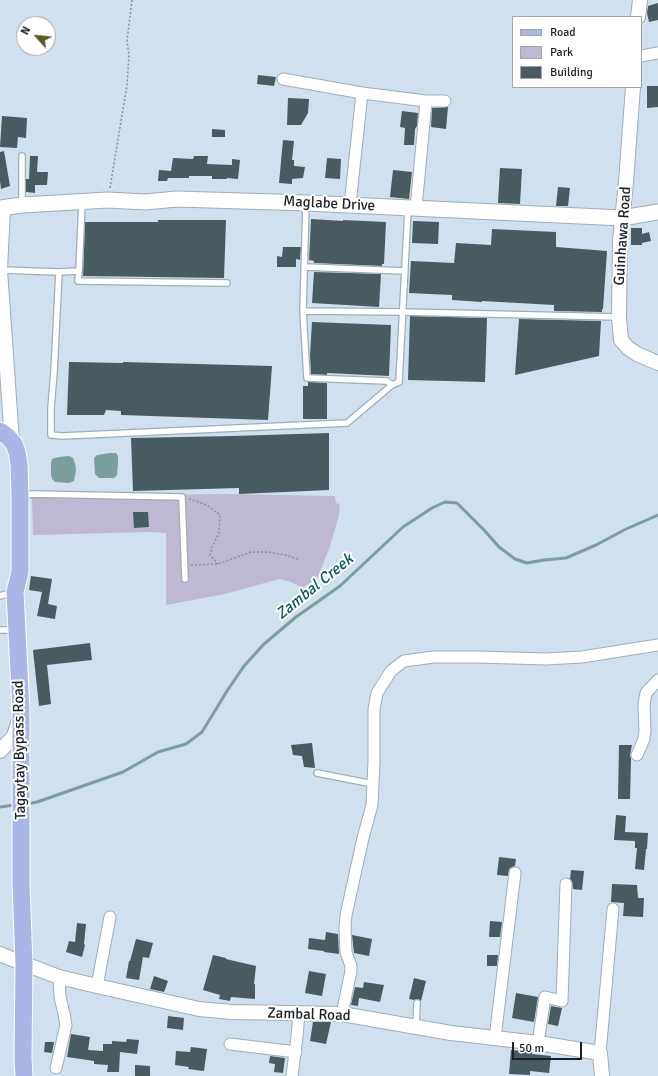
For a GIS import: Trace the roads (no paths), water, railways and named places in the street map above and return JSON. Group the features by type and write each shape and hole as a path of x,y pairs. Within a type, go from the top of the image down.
{"main road":[{"name":"Maglabe Drive","path":"2,208 22,205 82,201 108,200 145,202 177,199 306,202 622,218 658,212"},
{"name":"Tagaytay Bypass Road","path":"6,436 16,448 18,456 20,497 20,572 8,594 17,630 21,710 21,884 24,964 24,1076"}],"street":[{"path":"638,16 640,0"},
{"path":"642,56 658,53"},
{"path":"284,79 362,93 426,101 445,101"},
{"name":"Guinhawa Road","path":"633,88 622,218 619,317 620,340 637,354 658,363"},
{"path":"350,205 362,93"},
{"path":"412,208 426,101"},
{"path":"2,208 0,270 6,436"},
{"path":"342,1014 351,971 351,966 346,952 345,926 363,838 372,805 374,709 377,692 391,671 404,661 434,657 546,660 582,657 658,645"},
{"path":"637,754 644,739 644,704 646,693 658,680"},
{"path":"0,751 14,736 21,710"},
{"path":"495,1038 516,873"},
{"path":"538,1043 545,997 562,1001 566,884"},
{"path":"602,1076 600,1053 614,909"},
{"path":"96,986 110,917"},
{"name":"Zambal Road","path":"0,954 59,977 199,1009 232,1012 342,1014 451,1033 538,1043 600,1053"},
{"path":"56,1068 66,1025 60,997 59,977"},
{"path":"292,1076 296,1052 299,1014"},
{"path":"230,1044 296,1052"}],"lane":[{"path":"22,156 22,205"},
{"path":"82,201 78,281 227,283"},
{"path":"306,202 303,311 307,378 387,381 392,385"},
{"path":"58,272 51,435 347,423 392,385 399,382 404,271 412,208"},
{"path":"305,267 404,271"},
{"path":"0,270 58,272 79,271"},
{"path":"303,311 619,317"},
{"path":"20,497 32,494 182,497 185,579"},
{"path":"0,630 17,630"},
{"path":"317,773 373,784"},
{"path":"416,1027 417,1003"}],"waterway":[{"name":"Zambal Creek","path":"27,804 37,802 123,772 158,752 186,744 202,732 244,666 264,644 296,617 340,586 403,527 432,508 445,502 457,503 499,547 515,559 527,563 566,558 658,515"},
{"name":"Zambal Creek","path":"0,807 15,805"}]}
